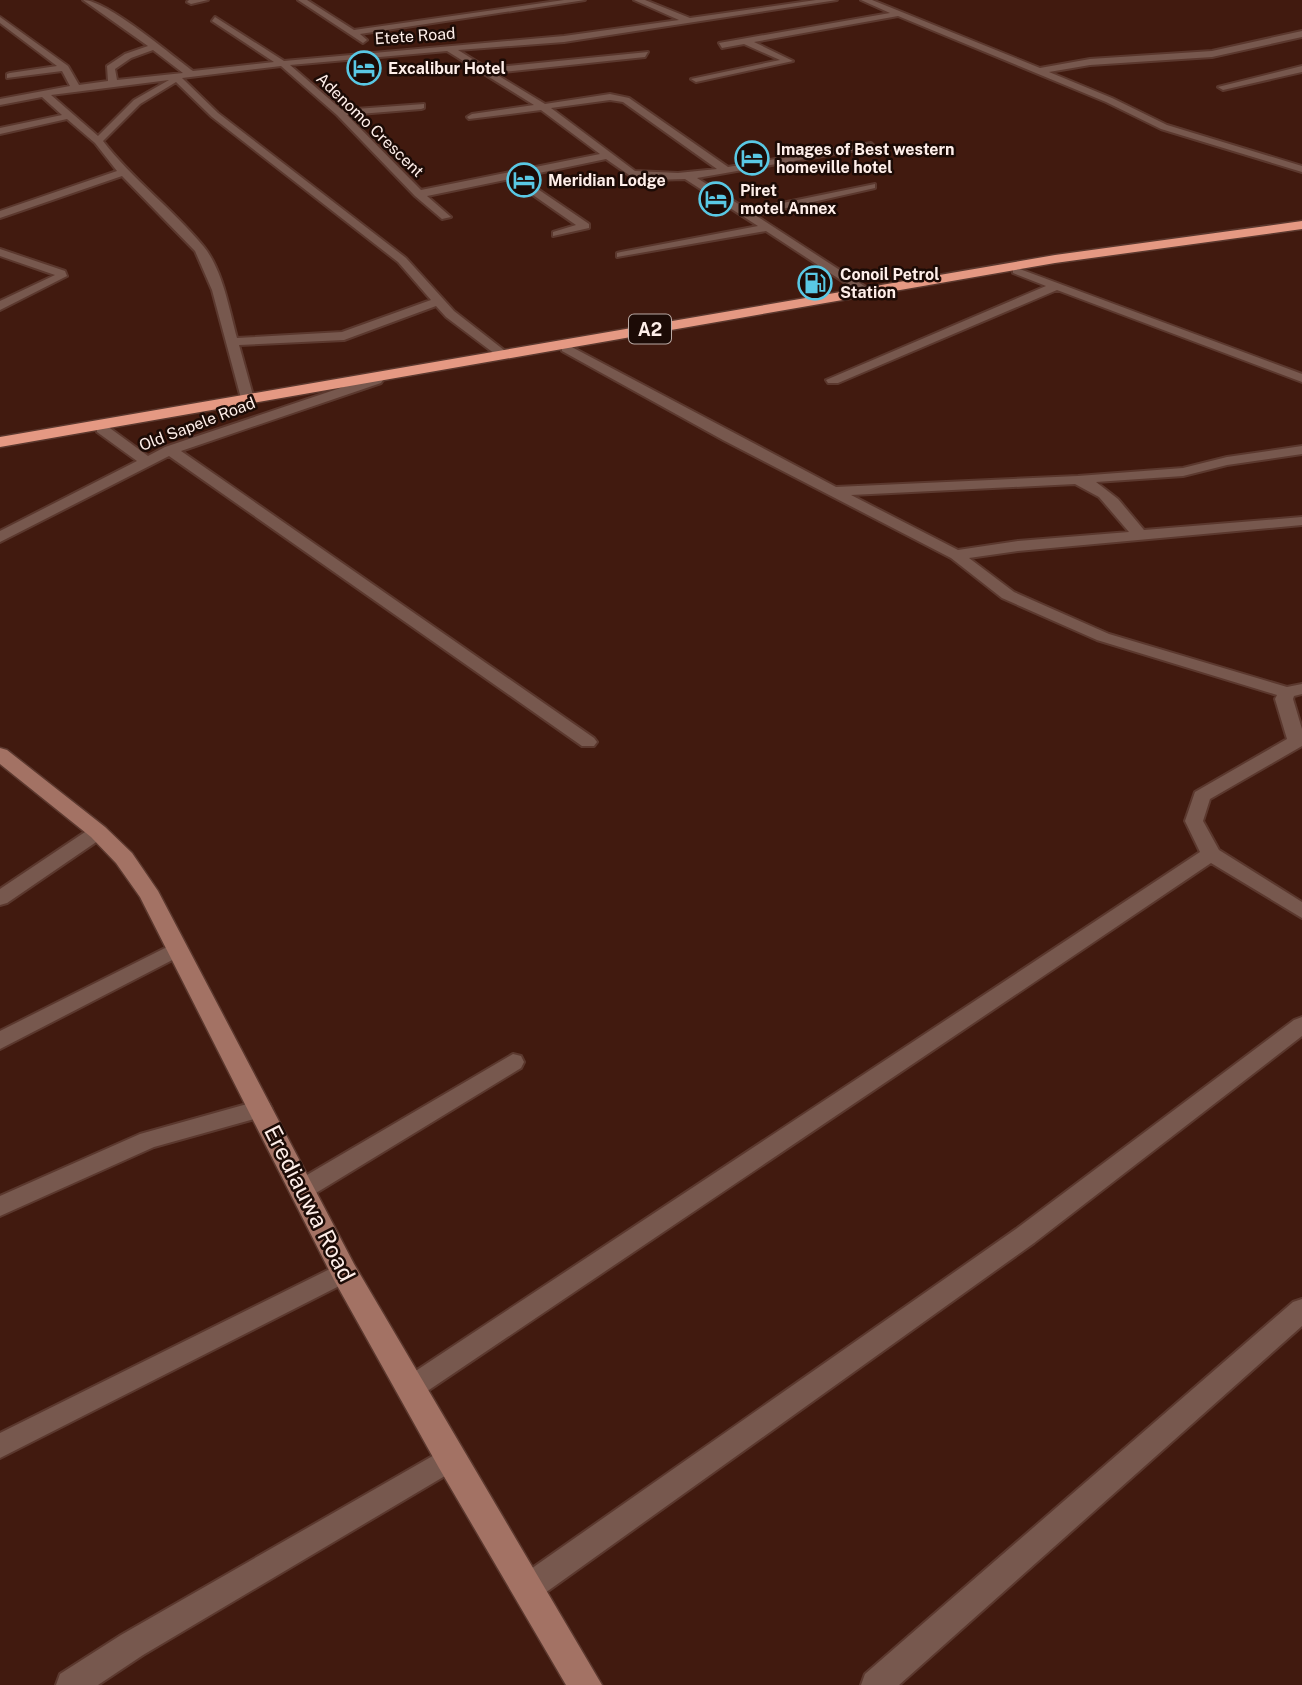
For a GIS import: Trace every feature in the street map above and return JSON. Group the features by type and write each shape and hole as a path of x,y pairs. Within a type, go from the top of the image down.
{"highway":[{"name":"A2","path":"0,447 376,380 1302,225"},
{"name":"A2","path":"0,442 1110,250 1265,232 1302,232"}],"street":[{"path":"87,0 192,75"},
{"path":"191,2 204,0"},
{"path":"303,0 312,0"},
{"path":"303,0 381,52"},
{"path":"486,0 508,11"},
{"path":"353,33 581,0"},
{"path":"638,0 691,22"},
{"path":"747,0 775,9"},
{"name":"Etete Road","path":"0,102 76,88 177,78 282,63 381,52 536,42 833,0"},
{"path":"865,0 1040,71 1164,127 1302,169"},
{"path":"722,45 898,15"},
{"path":"0,19 65,68 76,88"},
{"name":"Adenomo Crescent","path":"215,19 282,63 340,113 419,194 606,156"},
{"path":"1040,71 1090,62 1212,54 1302,34"},
{"path":"696,79 789,61 745,41"},
{"path":"113,84 110,68 128,56 155,47"},
{"path":"448,48 542,106 632,174 646,179 688,176 868,145"},
{"path":"486,71 645,54"},
{"path":"10,76 65,68"},
{"path":"1223,87 1302,69"},
{"path":"98,141 138,102 177,78 215,115 402,260 458,321 503,354"},
{"path":"43,93 98,141 124,172 200,250 219,290 247,399"},
{"path":"472,117 610,97 626,100 725,170"},
{"path":"340,113 421,106"},
{"path":"0,131 69,116"},
{"path":"0,215 124,172"},
{"path":"511,175 585,226 557,234"},
{"path":"688,176 866,291"},
{"path":"744,214 871,186"},
{"path":"419,194 446,217"},
{"path":"621,255 767,228"},
{"path":"0,252 61,273 61,276 0,306"},
{"path":"1017,271 1302,378"},
{"path":"833,380 1056,286"},
{"path":"232,342 353,334 438,301"},
{"path":"566,348 728,437 837,491 956,555 1008,595 1103,637 1294,690"},
{"name":"Old Sapele Road","path":"0,537 170,450 376,380"},
{"path":"102,429 146,461"},
{"path":"170,450 588,743"},
{"path":"837,491 1183,472 1227,461 1302,450"},
{"path":"1074,480 1089,482 1101,490 1141,536"},
{"path":"956,555 1018,546 1302,521"},
{"path":"1294,690 1284,699 1300,742 1202,796 1194,821 1211,854 1302,911"},
{"name":"Erediauwa Road","path":"0,754 98,832 124,858 150,896 344,1272 450,1458 585,1685"},
{"path":"0,898 98,832"},
{"path":"411,1388 1211,854"},
{"path":"0,1041 177,949"},
{"path":"528,1588 1025,1236 1302,1025"},
{"path":"303,1189 513,1062"},
{"path":"0,1206 148,1140 261,1109"},
{"path":"0,1446 344,1272"},
{"path":"876,1685 1302,1310"},
{"path":"71,1685 132,1646 450,1458"}],"place":[{"name":"Excalibur Hotel","path":"364,68"},
{"name":"Images of Best western homeville hotel","path":"752,158"},
{"name":"Meridian Lodge","path":"524,180"},
{"name":"Piret motel Annex","path":"716,199"},
{"name":"Conoil Petrol Station","path":"815,283"}]}
